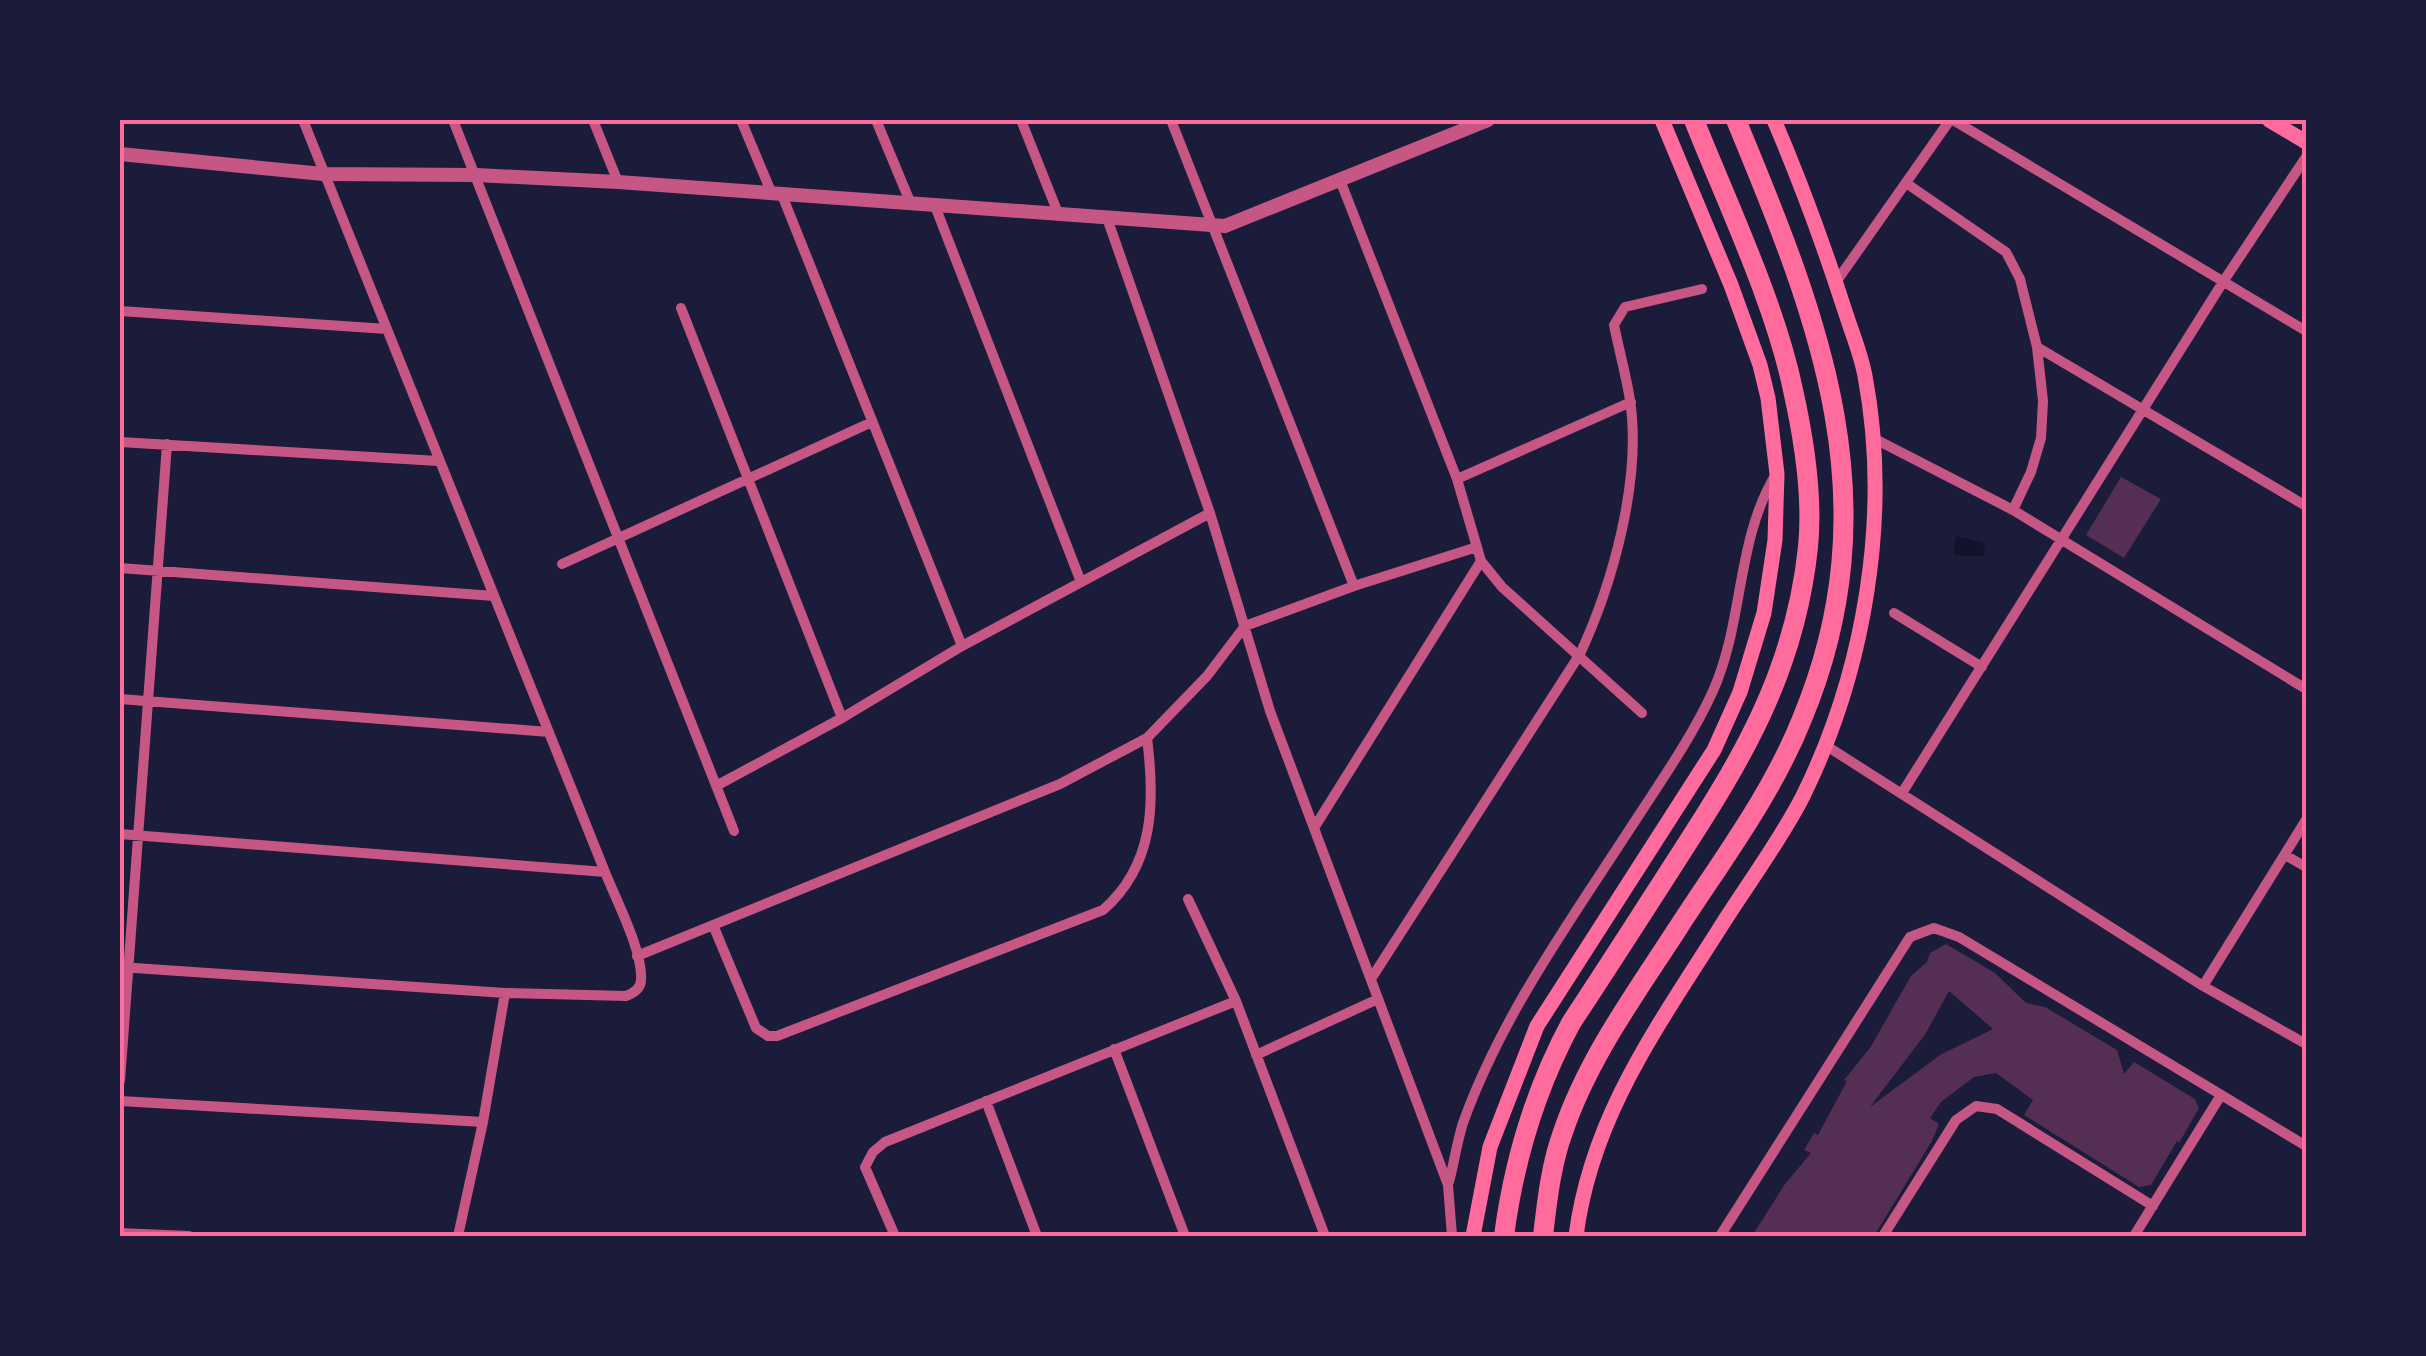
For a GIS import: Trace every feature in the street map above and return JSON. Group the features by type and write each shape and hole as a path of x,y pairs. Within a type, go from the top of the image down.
{"highway":[{"path":"1504,1236 1524,1133 1548,1065 1571,1023 1735,771 1770,700 1796,620 1809,544 1806,472 1793,387 1770,313 1694,120"},
{"path":"1543,1236 1562,1132 1600,1050 1768,789 1803,718 1830,631 1846,538 1844,472 1830,389 1808,306 1736,120"}],"main road":[{"path":"1473,1236 1490,1146 1536,1026 1714,750 1749,664 1764,612 1775,540 1776,474 1768,398 1732,284 1662,120"},
{"path":"1576,1236 1595,1148 1629,1072 1802,798 1825,745 1855,648 1864,598 1874,510 1874,439 1864,372 1816,220 1774,120"},
{"path":"2269,120 2306,142"}],"street":[{"path":"123,967 505,993 621,996 634,993 642,981 637,956 606,872 303,120"},
{"path":"453,120 734,832"},
{"path":"593,120 618,182"},
{"path":"740,120 777,194 962,646"},
{"path":"876,120 911,204"},
{"path":"1020,120 1058,213"},
{"path":"1170,120 1354,586"},
{"path":"120,154 322,174 476,175 618,182 1225,226 1340,180 1453,126 1488,120"},
{"path":"1836,282 1952,120 2306,331"},
{"path":"1902,793 2223,282 2306,157"},
{"path":"1340,180 1457,479 1481,561 1502,586 1642,712"},
{"path":"1906,183 2006,252 2020,279 2037,347 2044,401 2041,438 2014,510"},
{"path":"935,206 1082,582"},
{"path":"1107,218 1210,513 1270,712 1448,1185 1452,1236"},
{"path":"1371,979 1580,654 1602,608 1612,574 1631,464 1630,402 1614,325 1616,317 1625,307 1702,289"},
{"path":"681,308 842,718"},
{"path":"120,311 387,329"},
{"path":"2037,347 2306,506"},
{"path":"1457,479 1630,402"},
{"path":"562,564 872,422"},
{"path":"1874,439 2014,510 2306,689"},
{"path":"120,442 438,461"},
{"path":"120,1081 123,967 138,834 167,444"},
{"path":"1448,1185 1462,1128 1479,1082 1507,1026 1693,732 1726,656 1752,525 1760,499 1776,474"},
{"path":"716,786 842,718 962,646 1210,513"},
{"path":"637,956 1060,784 1147,738 1207,676 1245,626 1477,546"},
{"path":"1314,828 1481,561"},
{"path":"120,568 494,596"},
{"path":"1894,613 1982,667"},
{"path":"1726,656 1749,664"},
{"path":"120,699 549,732"},
{"path":"713,925 756,1028 768,1036 786,1034 1102,910 1128,882 1148,838 1153,782 1147,738"},
{"path":"1825,745 2203,986 2306,1044"},
{"path":"2203,986 2306,820"},
{"path":"120,834 606,872"},
{"path":"2285,854 2306,867"},
{"path":"1188,899 1236,1001 1325,1236"},
{"path":"1720,1236 1910,936 1922,930 1946,930 1959,937 2306,1146"},
{"path":"458,1236 505,993"},
{"path":"1256,1056 1378,1000"},
{"path":"896,1236 865,1167 873,1152 885,1142 1236,1001"},
{"path":"1114,1049 1185,1236"},
{"path":"2134,1236 2222,1095"},
{"path":"120,1101 483,1122"},
{"path":"986,1101 1037,1236"},
{"path":"1883,1236 1956,1120 1976,1106 1997,1110 2153,1206"},
{"path":"120,1232 188,1236"}],"shaded area":[{"path":"1956,536 1985,543 1983,556 1953,555"}],"building":[{"path":"2121,477 2161,499 2124,558 2086,535"},
{"path":"1946,944 1995,973 2026,1003 2045,1007 2117,1050 2124,1074 2134,1062 2195,1099 2199,1108 2179,1143 2151,1185 2139,1187 2024,1115 2033,1100 1996,1073 1974,1077 1941,1102 1930,1118 1939,1124 1932,1141 1874,1236 1752,1236 1785,1184 1811,1153 1804,1150 1814,1133 1818,1135 1847,1081 1844,1080 1870,1048 1911,976 1927,962 1930,953","holes":["1949,991 1993,1029 1940,1055 1870,1107 1926,1033"]}]}
